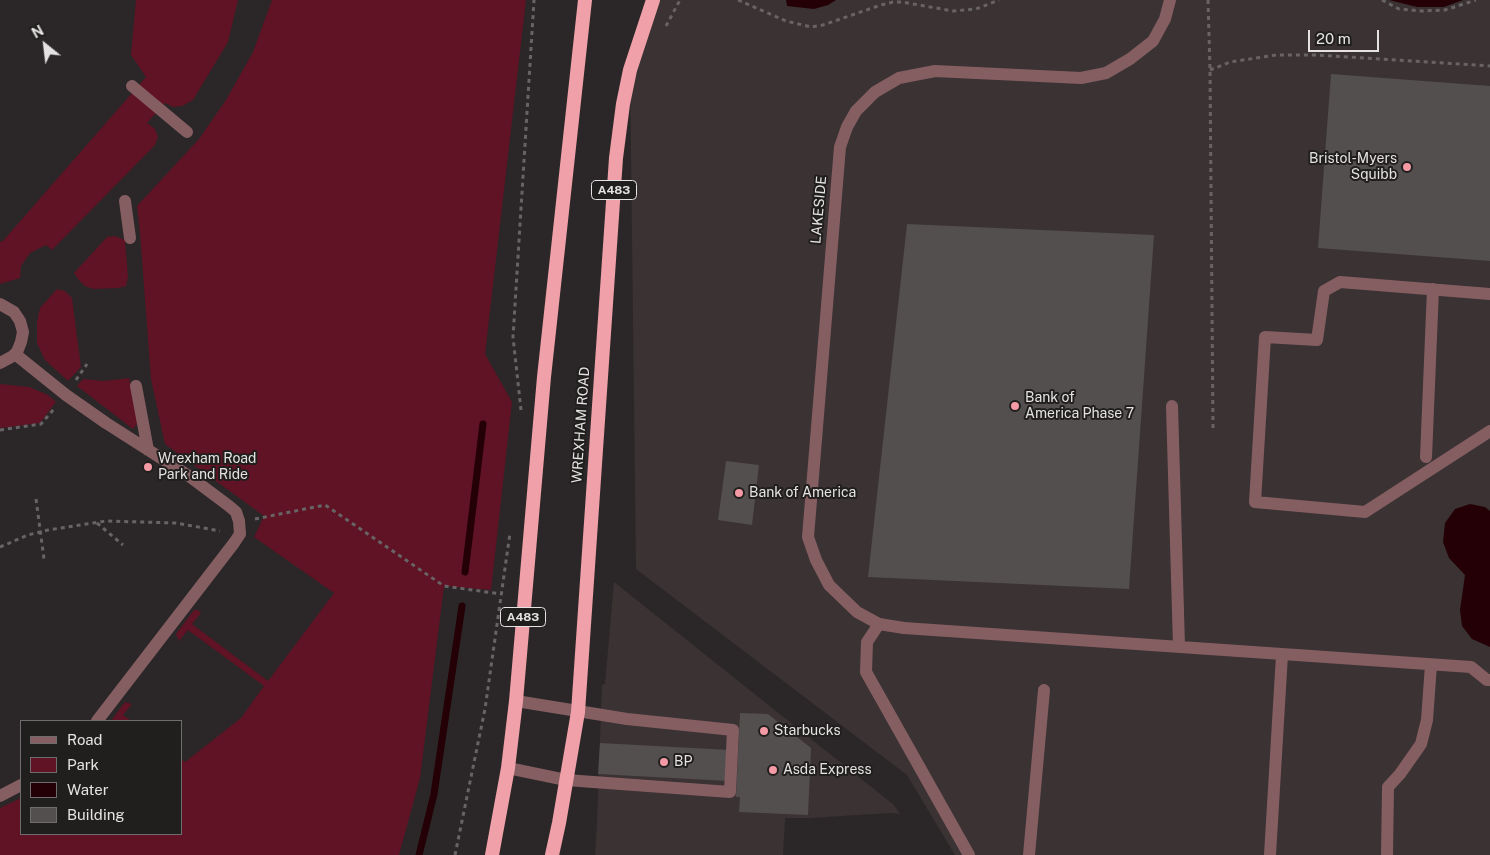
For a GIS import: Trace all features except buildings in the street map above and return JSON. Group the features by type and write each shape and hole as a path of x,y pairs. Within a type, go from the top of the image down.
{"highway":[{"name":"A483","path":"492,855 508,768 516,701 544,377 585,0"},
{"name":"WREXHAM ROAD","path":"552,855 578,712 616,158 622,104 630,70 653,0"}],"street":[{"name":"LAKESIDE","path":"1170,0 1165,19 1153,41 1130,59 1106,73 1081,78 935,71 899,78 874,92 856,111 846,127 840,147 808,537 816,560 829,585 857,612 879,624 904,628 1471,667 1487,680 1490,680"},
{"path":"132,86 187,132"},
{"path":"125,201 130,238"},
{"path":"1490,294 1340,282 1324,291 1317,340 1265,337 1255,502 1364,512 1490,430"},
{"path":"1426,457 1433,290"},
{"path":"0,304 14,312 20,321 22,332 21,342 15,354 0,363"},
{"path":"15,354 66,395 190,476 229,506 236,512 240,528 98,720"},
{"path":"136,386 148,450"},
{"path":"1172,406 1180,646"},
{"path":"879,624 867,642 866,672 969,855"},
{"path":"1270,855 1282,655"},
{"path":"1387,855 1388,787 1400,774 1421,744 1428,720 1432,665"},
{"path":"1029,855 1044,690"},
{"path":"508,768 566,780 730,792 733,730 627,719 516,701"},
{"path":"0,796 20,786"}],"path":[{"path":"521,415 513,337 534,0"},
{"path":"663,32 680,0"},
{"path":"738,0 786,21 811,27 823,26 893,2 952,11 976,10 999,0"},
{"path":"1208,0 1214,429"},
{"path":"1382,0 1399,9 1422,11 1445,10 1476,0"},
{"path":"1210,70 1230,62 1276,55 1315,55 1490,66"},
{"path":"36,499 44,559"},
{"path":"0,547 40,532 97,522 142,522 240,528 325,505 444,586 501,594"},
{"path":"97,522 123,545"},
{"path":"455,855 485,710 510,529"}],"shaded area":[{"path":"653,0 1490,0 1490,855 955,855 907,775 636,569 630,70"},
{"path":"614,582 894,805 900,814 785,818 783,855 595,855 602,685 605,684"}],"green space":[{"path":"136,0 238,0 228,42 193,100 182,106 173,107 165,103 147,123 155,129 158,137 155,145 52,250 46,245 30,253 21,266 20,278 0,284 0,241 2,242 146,77 131,55"},
{"path":"272,0 526,0 485,354 512,402 491,590 444,586 420,778 399,855 0,855 0,808 20,798 20,835 182,835 182,760 185,762 241,718 264,686 188,630 179,641 176,634 194,610 198,610 201,613 192,624 268,681 334,593 254,537 264,516 165,444 151,379 137,206 199,139 226,100 253,52"},
{"path":"115,236 125,240 128,277 126,286 93,289 85,286 74,273 107,237"},
{"path":"57,289 65,291 72,298 81,367 68,381 45,360 37,343 37,322 40,308"},
{"path":"129,378 138,417 137,424 133,429 77,386 83,379 104,381"},
{"path":"0,384 29,387 48,395 56,402 40,423 0,428"},
{"path":"125,702 132,704 123,715 130,720 112,720"}],"water":[{"path":"786,0 836,0 828,5 814,9 787,6"},
{"path":"1389,0 1463,0 1444,7 1417,7"},
{"path":"1470,504 1485,507 1490,511 1490,647 1472,639 1462,626 1460,610 1465,575 1449,558 1443,542 1445,523 1455,509"}],"waterway":[{"path":"465,572 483,424"},
{"path":"419,855 434,794 462,606"}],"place":[{"name":"Bristol-Myers Squibb","path":"1407,167"},
{"name":"Bank of America Phase 7","path":"1015,406"},
{"name":"Wrexham Road Park and Ride","path":"148,467"},
{"name":"Bank of America","path":"739,493"},
{"name":"Starbucks","path":"764,731"},
{"name":"BP","path":"664,762"},
{"name":"Asda Express","path":"773,770"}]}
